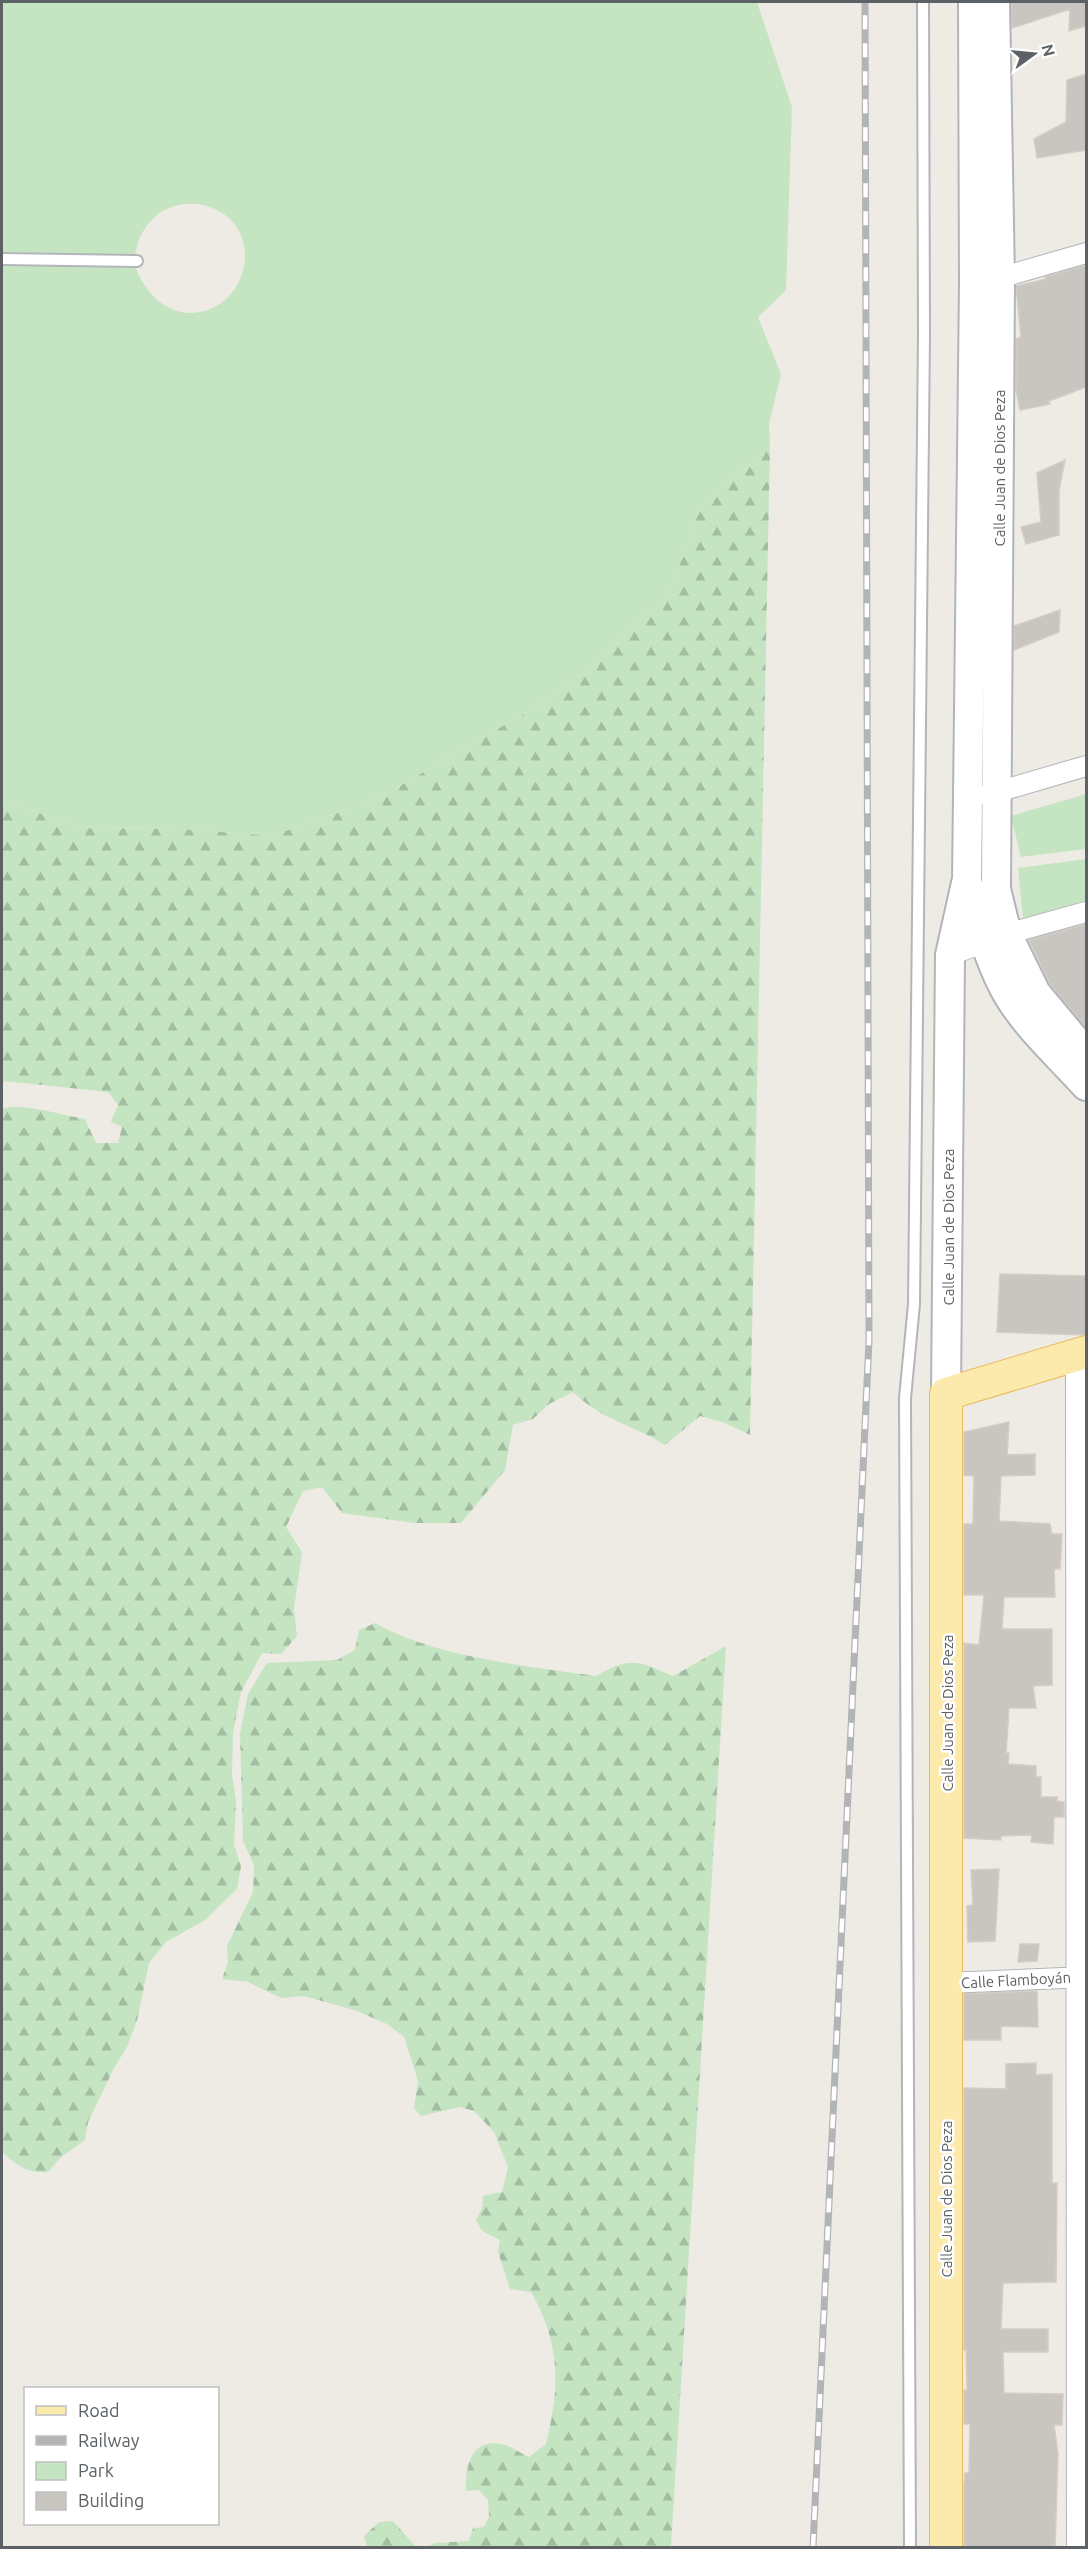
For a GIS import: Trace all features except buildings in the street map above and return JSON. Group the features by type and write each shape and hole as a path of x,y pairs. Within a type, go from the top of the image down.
{"main road":[{"name":"Calle Juan de Dios Peza","path":"974,2 987,282 997,792 996,938"},
{"name":"Calle Juan de Dios Peza","path":"946,2547 946,1405 950,955 966,881 987,282 994,2"},
{"name":"Calle Juan de Dios Peza","path":"966,881 996,938"},
{"path":"996,938 1036,993 1082,1067"},
{"path":"946,1405 1081,1364"}],"street":[{"path":"987,282 1086,253"},
{"path":"968,800 1086,766"},
{"path":"950,955 996,938 1086,912"},
{"path":"1077,2547 1081,1977 1081,1364"},
{"name":"Calle Flamboyán","path":"946,1983 1081,1977"}],"lane":[{"path":"910,2547 905,1398 914,1304 924,346 923,2"},
{"path":"2,259 137,261"}],"green space":[{"path":"2,2 757,2 792,107 786,290 758,317 781,374 769,424 770,447 700,507 670,592 595,665 537,706 381,797 272,836 182,829 81,828 2,800 2,263 135,266 140,278 156,299 178,311 190,313 216,306 226,299 238,284 244,266 243,242 234,223 218,210 199,204 178,205 159,213 144,230 135,255 2,252"},
{"path":"770,447 750,1435 725,1423 700,1416 665,1445 595,1410 573,1392 549,1404 533,1419 513,1425 505,1470 461,1523 414,1523 342,1513 322,1487 303,1491 286,1527 302,1552 294,1609 297,1636 281,1654 262,1653 241,1692 233,1732 232,1775 236,1800 234,1844 241,1866 237,1889 205,1920 166,1942 149,1963 137,2021 127,2047 114,2068 88,2122 85,2140 61,2157 48,2172 34,2172 23,2168 2,2152 2,1109 30,1108 85,1119 96,1143 118,1143 122,1127 111,1122 118,1105 108,1092 4,1081 2,1086 2,800 81,828 182,829 272,836 381,797 537,706 595,665 670,592 700,507"},
{"path":"1086,794 1086,849 1021,857 1011,816"},
{"path":"1086,859 1086,907 1023,918 1018,868"},
{"path":"375,1623 399,1635 453,1652 512,1664 596,1676 618,1665 634,1663 673,1676 726,1646 671,2547 427,2547 435,2543 469,2541 473,2528 484,2527 489,2516 488,2500 479,2490 466,2491 469,2464 477,2450 483,2445 502,2444 529,2457 546,2444 551,2423 555,2366 553,2348 541,2311 531,2292 510,2289 498,2252 500,2240 482,2231 476,2220 482,2208 483,2196 502,2192 508,2167 494,2132 474,2111 460,2107 421,2116 414,2108 418,2081 404,2037 387,2024 357,2011 304,1996 281,1998 248,1982 222,1979 228,1962 227,1946 253,1892 254,1865 243,1841 240,1734 248,1694 267,1663 337,1660 355,1650 359,1630"},
{"path":"393,2521 416,2547 367,2547 364,2536 379,2522"}],"railway":[{"path":"813,2548 869,1340 865,2"}]}
